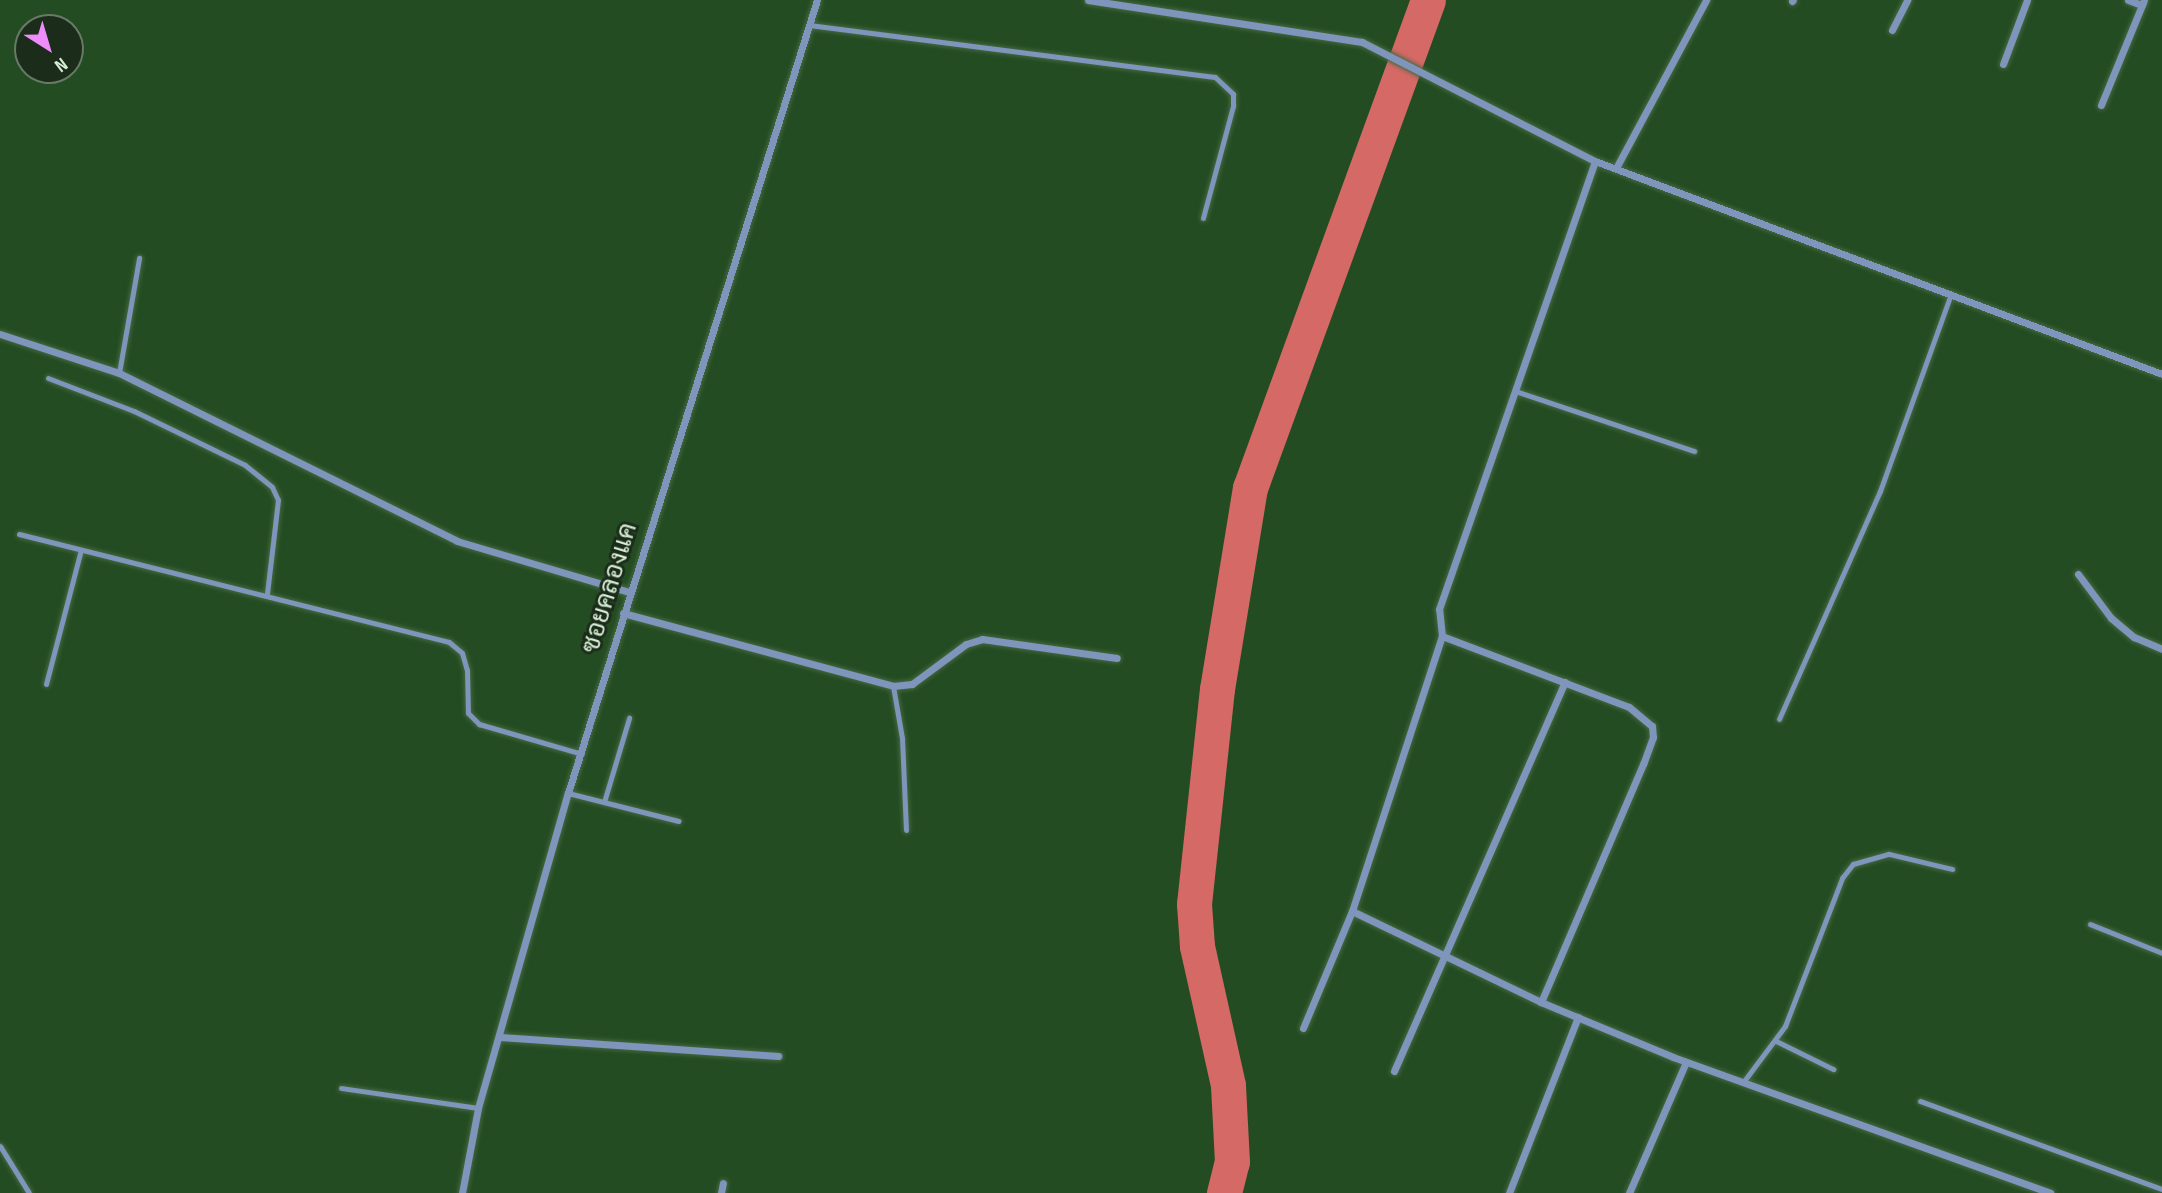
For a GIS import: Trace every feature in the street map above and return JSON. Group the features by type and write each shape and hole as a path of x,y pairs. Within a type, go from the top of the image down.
{"street":[{"name":"ซอยคลองแค","path":"462,1193 478,1108 568,793 817,0"},
{"path":"1088,0 1345,38 1388,52 1427,75 1616,169 2162,374"},
{"path":"1616,169 1706,0"},
{"path":"1892,30 1906,0"},
{"path":"2003,64 2027,0"},
{"path":"2101,105 2143,2 2128,0"},
{"path":"1303,1028 1352,911 1442,636 1439,609 1595,160"},
{"path":"0,334 119,373 457,541 629,593"},
{"path":"2078,574 2111,618 2134,638 2162,649"},
{"path":"623,613 894,686 912,684 966,644 982,639 1117,658"},
{"path":"1442,636 1629,707 1651,726 1653,737 1541,1002"},
{"path":"1394,1071 1565,682"},
{"path":"1352,911 1444,958 1541,1002 1686,1062 2050,1193"},
{"path":"1509,1193 1578,1017"},
{"path":"500,1037 778,1056"},
{"path":"1629,1193 1686,1062"},
{"path":"721,1193 723,1184"}],"lane":[{"path":"809,25 1216,77 1233,94 1233,106 1203,218"},
{"path":"119,373 139,258"},
{"path":"1779,719 1880,491 1951,294"},
{"path":"48,378 147,416 245,465 272,487 278,499 267,593"},
{"path":"1515,390 1694,451"},
{"path":"19,534 267,593 449,642 462,653 467,670 468,713 479,724 582,754"},
{"path":"46,684 81,550"},
{"path":"894,686 902,738 906,830"},
{"path":"604,802 629,719"},
{"path":"568,793 679,821"},
{"path":"1744,1081 1776,1041 1797,999 1842,878 1853,864 1889,854 1952,869"},
{"path":"2090,924 2162,953"},
{"path":"1776,1041 1833,1069"},
{"path":"341,1088 478,1108"},
{"path":"1920,1101 2162,1189"},
{"path":"0,1146 29,1193"}],"waterway":[{"path":"1224,1193 1232,1162 1228,1085 1197,946 1194,904 1217,689 1250,488 1428,0"}]}
